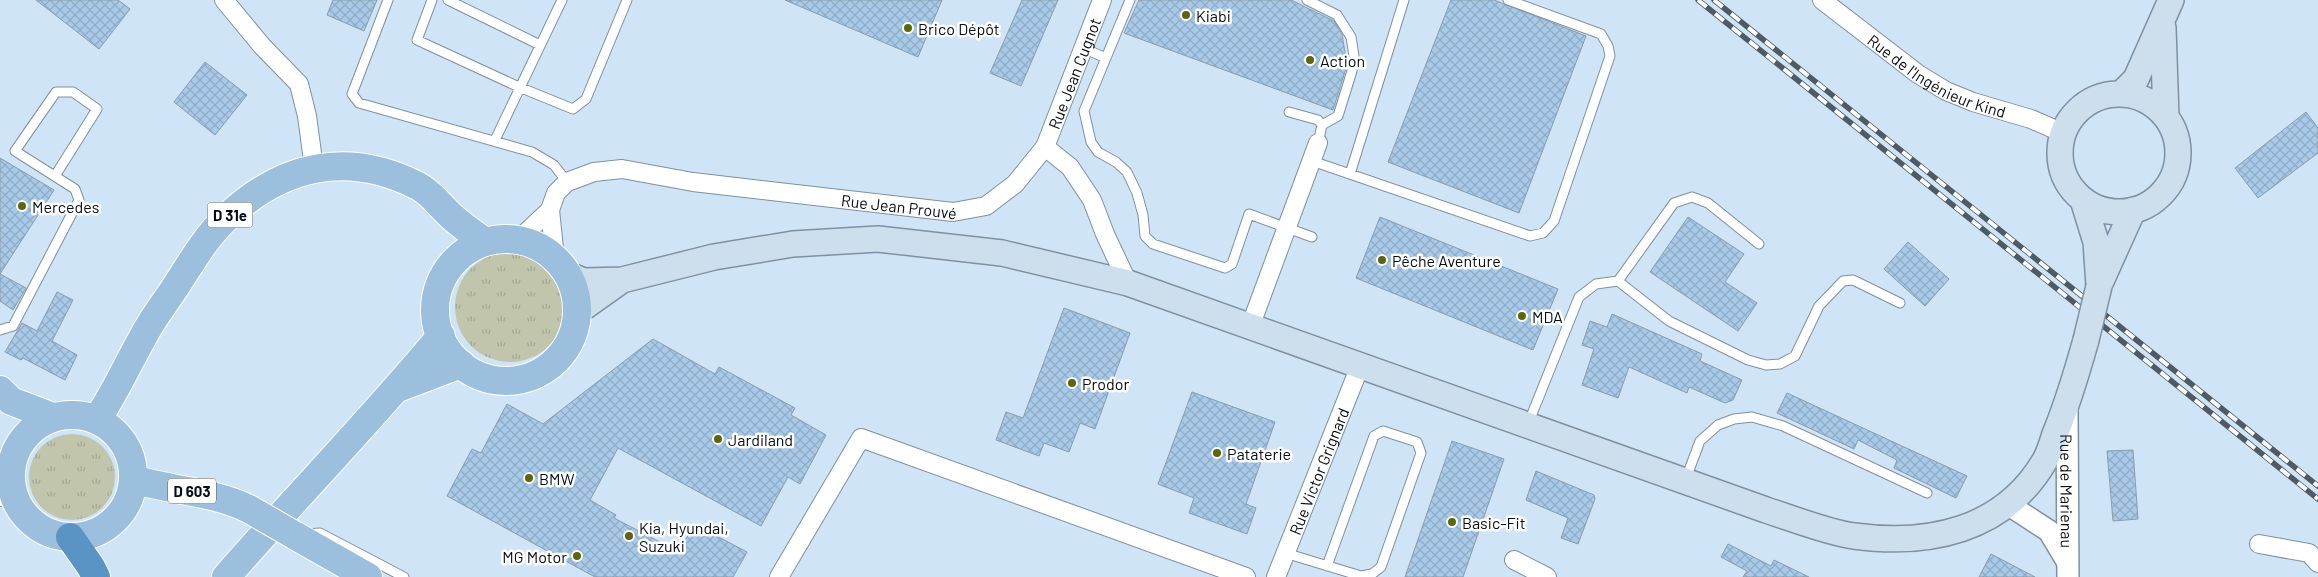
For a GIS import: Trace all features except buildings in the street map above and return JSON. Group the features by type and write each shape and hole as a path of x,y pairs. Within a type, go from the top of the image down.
{"highway":[{"path":"70,537 96,577"}],"main road":[{"path":"2121,94 2136,79 2167,11"},
{"path":"2166,117 2167,11"},
{"path":"2121,94 2138,97 2153,105 2166,117 2175,134 2178,154 2174,173 2165,190 2151,203 2133,210 2107,210 2083,200 2070,187 2062,170 2060,151 2063,132 2072,116 2086,104 2103,96 2121,94"},
{"name":"D 31e","path":"97,419 113,394 143,335 197,253 224,220 252,196 288,176 314,168 338,165 377,170 418,186 435,198 447,212"},
{"path":"2083,200 2096,242 2099,286"},
{"path":"562,266 575,293 577,312 573,334 562,354 546,369 525,378 503,381 481,376 461,364 449,352 441,336 436,317 436,297 443,278 454,261 468,250 485,242 502,239 518,240 538,246 584,281 622,280 724,255 793,244 878,239 1002,253 1128,283 1766,510 1852,536 1900,539 1932,537 1968,527 1996,514 2020,495 2044,462 2066,406 2086,340 2099,286 2133,210"},
{"path":"447,212 485,242"},
{"path":"447,212 454,261"},
{"path":"577,312 622,280"},
{"path":"226,577 313,478 397,389 441,336"},
{"path":"397,389 461,364"},
{"path":"5,395 53,417"},
{"path":"5,395 16,428 16,450 7,495 34,524 51,533 70,537 89,535 106,527 120,514 130,498 133,479 130,457 120,438 110,427 97,419 68,414 53,417 38,425 25,436 16,450"},
{"name":"D 603","path":"133,479 165,488 202,492 232,500 368,577"}],"street":[{"path":"224,0 262,46 300,84 307,116 314,168"},
{"name":"Rue Jean Cugnot","path":"1044,147 1102,0"},
{"name":"Rue de l'Ingénieur Kind","path":"1822,0 1918,74 1946,91 1974,102 2031,119 2063,132"},
{"path":"1250,327 1318,143"},
{"path":"1044,147 1070,167 1092,200 1105,234 1128,283"},
{"name":"Rue Jean Prouvé","path":"567,182 594,172 622,169 693,182 953,212 986,206 1015,184 1044,147"},
{"path":"518,240 550,210 556,192 567,182"},
{"path":"550,210 562,266"},
{"name":"Rue Victor Grignard","path":"1276,577 1360,366"},
{"name":"Rue de Marienau","path":"2066,406 2068,570"},
{"path":"779,577 861,438 1246,577"},
{"path":"2009,505 2049,531 2068,570"},
{"path":"2259,544 2309,554 2318,563"},
{"path":"1514,560 1547,577"}],"lane":[{"path":"388,0 352,94 359,102 532,152 554,165 567,182"},
{"path":"432,0 417,40 519,87 573,108 586,99 627,0"},
{"path":"448,0 540,45"},
{"path":"495,140 562,0"},
{"path":"1130,0 1084,111 1091,142 1098,152 1116,162 1127,172 1137,193 1143,215 1144,236 1153,244 1225,268 1232,264 1249,214 1312,237"},
{"path":"1308,0 1337,15 1351,37 1354,56 1338,116 1322,125 1318,143"},
{"path":"1350,174 1404,0"},
{"path":"1312,161 1530,236 1543,233 1554,221 1610,56 1608,46 1601,34 1508,0"},
{"path":"1084,48 1106,58"},
{"path":"0,330 13,326 79,200 75,190 15,151 56,92 73,92 97,108 54,176"},
{"path":"1289,112 1318,120 1322,125"},
{"path":"1618,281 1674,203 1692,197 1708,203 1758,244"},
{"path":"1528,425 1578,297 1596,284 1618,281 1669,321 1748,360 1766,365 1780,364 1795,356 1819,306 1843,281 1853,280 1900,303"},
{"path":"1685,481 1700,441 1718,425 1734,419 1752,417 1783,426 1927,493"},
{"path":"1285,553 1327,566 1361,576 1372,574 1381,567 1421,453 1417,442 1384,431 1374,436 1327,566"},
{"path":"294,535 320,534 404,577"}],"green space":[{"path":"510,252 521,253 531,257 549,268 560,286 564,296 564,318 560,328 549,346 531,357 521,361 510,362 499,361 489,357 471,346 460,328 456,318 455,307 456,296 460,286 471,268 489,257 499,253"},
{"path":"72,434 96,441 108,453 115,477 108,501 96,513 72,520 48,513 36,501 29,477 36,453 48,441"}],"railway":[{"path":"1698,0 2318,499"},
{"path":"1714,0 2318,486"}],"place":[{"name":"Kiabi","path":"1186,15"},
{"name":"Brico Dépôt","path":"908,28"},
{"name":"Action","path":"1310,60"},
{"name":"Mercedes","path":"22,206"},
{"name":"Pêche Aventure","path":"1382,260"},
{"name":"MDA","path":"1522,316"},
{"name":"Prodor","path":"1072,383"},
{"name":"Jardiland","path":"718,439"},
{"name":"Pataterie","path":"1217,453"},
{"name":"BMW","path":"529,478"},
{"name":"Basic-Fit","path":"1452,522"},
{"name":"Kia, Hyundai, Suzuki","path":"629,536"},
{"name":"MG Motor","path":"577,556"}]}
